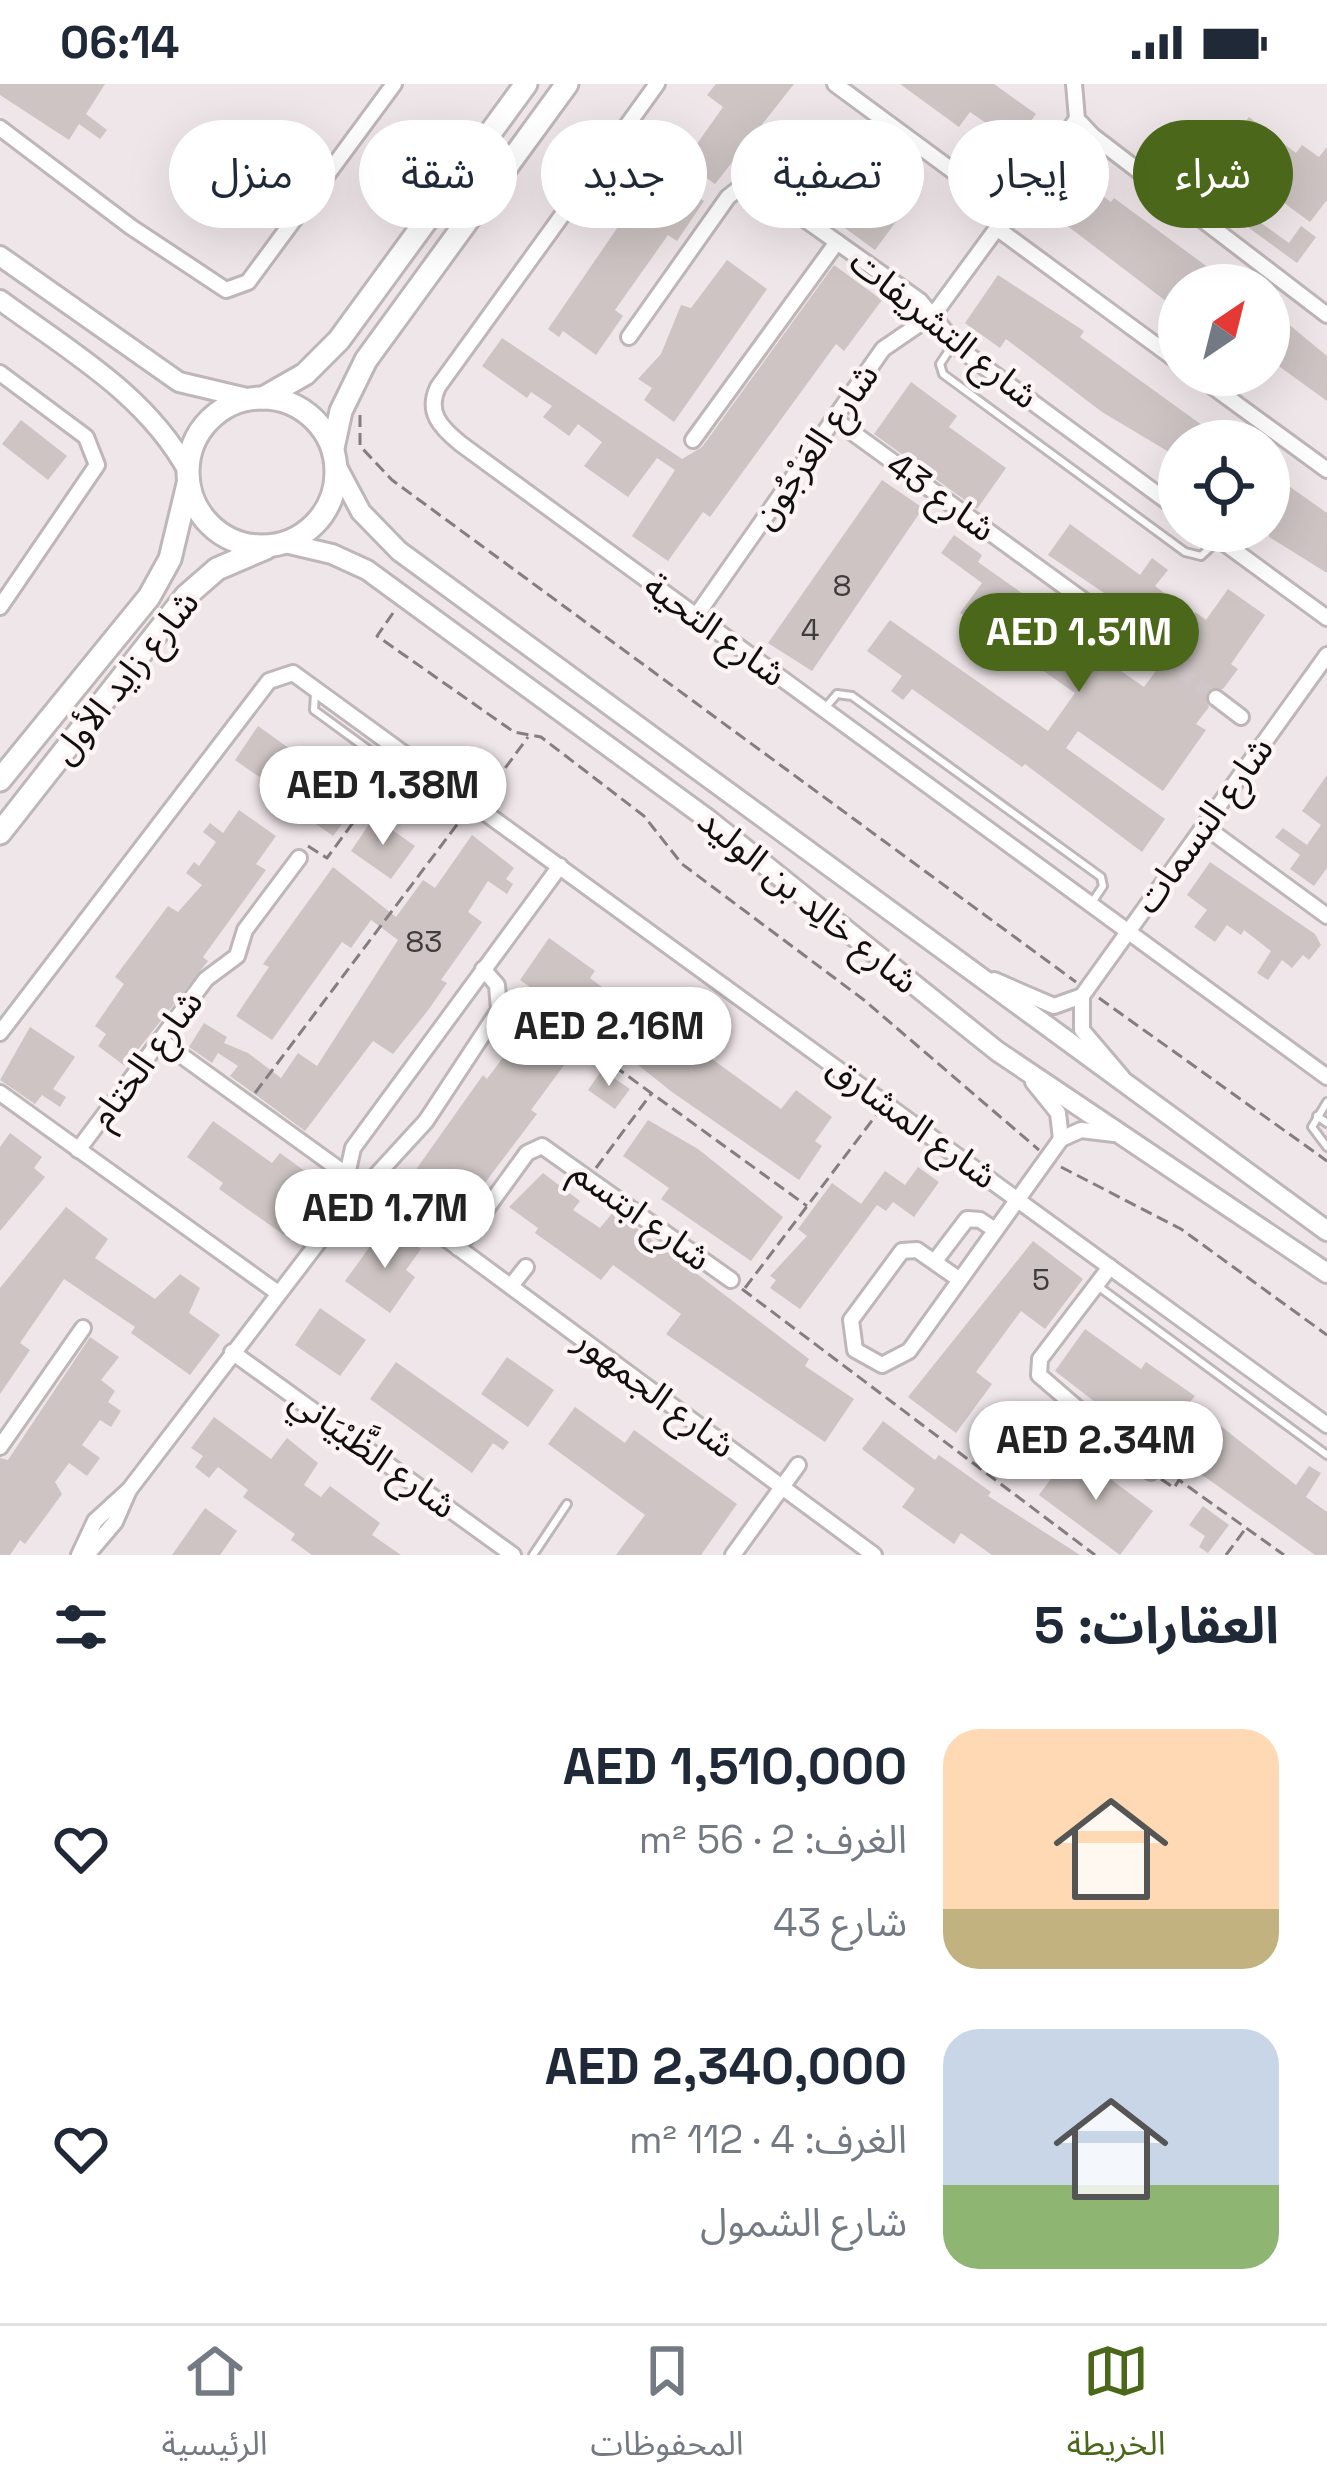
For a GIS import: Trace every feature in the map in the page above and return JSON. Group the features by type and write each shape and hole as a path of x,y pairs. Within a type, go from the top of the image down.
{"main road":[{"path":"526,84 338,340 305,374 257,398 234,403 206,423 188,477 204,518 217,531 233,541 278,545 325,513 340,411 366,360 567,84"},
{"path":"257,398 298,407 313,418 334,457"},
{"name":"شارع زايد الأول","path":"0,780 149,597 170,559 188,477"},
{"name":"شارع زايد الأول","path":"0,833 186,596 236,558 278,545"}],"street":[{"path":"0,128 226,290 248,282 394,84"},
{"name":"شارع التحية","path":"657,84 442,380 432,410 460,443 1327,1077"},
{"path":"835,84 948,167"},
{"path":"1074,84 1077,119 1327,315"},
{"name":"شارع التشريفات","path":"629,337 738,188 752,184 934,314 954,344 1158,495"},
{"path":"998,230 1158,347"},
{"name":"شارع العَرْجُون","path":"696,616 889,342 934,314 998,230"},
{"path":"693,440 836,242"},
{"path":"0,256 179,382 257,398"},
{"path":"0,300 130,396 165,433 188,477"},
{"path":"0,373 86,437 97,465 0,607"},
{"path":"1226,396 1327,470"},
{"name":"شارع 43","path":"834,419 1164,659"},
{"name":"شارع خالِد بن الوليد","path":"334,457 361,512 399,551 1327,1231"},
{"name":"شارع خالِد بن الوليد","path":"278,545 352,562 404,597 709,820 1020,1067 1327,1273"},
{"path":"1237,552 1327,618"},
{"name":"شارع النسمات","path":"1082,996 1327,655"},
{"path":"0,1033 269,680 292,673 318,689"},
{"name":"شارع المشارق","path":"318,689 1327,1426"},
{"path":"1216,698 1241,717"},
{"path":"1204,826 1327,916"},
{"name":"شارع الختام","path":"78,1150 209,976 237,956 245,930 299,858"},
{"path":"350,1204 347,1174 353,1148 560,866"},
{"path":"83,1555 95,1521 129,1490 390,1154 421,1128 495,1019 500,1001 497,985 483,969"},
{"path":"982,978 1054,1006 1082,996 1082,1030 1113,1061 1124,1083"},
{"path":"160,1040 347,1174"},
{"path":"1020,1067 1058,1113 1060,1139"},
{"path":"0,1093 278,1293"},
{"path":"960,1280 917,1250 898,1254 851,1320 851,1343 860,1356 882,1365 904,1357 960,1280 1060,1139 1088,1130 1133,1139"},
{"name":"شارع ابتسم","path":"458,1248 532,1149 548,1147 738,1285"},
{"name":"شارع الجمهور","path":"371,1183 874,1555"},
{"path":"935,1262 967,1219 980,1220 995,1231"},
{"path":"1110,1267 1040,1360 1039,1375 1151,1472"},
{"path":"511,1286 526,1268"},
{"path":"0,1447 83,1328"},
{"name":"شارع الظَّبْيَاني","path":"232,1352 513,1555"},
{"path":"733,1555 798,1465"}],"lane":[{"path":"954,344 941,360 940,371 1158,532"},
{"path":"318,689 311,699 314,710 393,768 443,803 460,793"},
{"path":"824,709 837,694 851,696 1098,874 1103,886 1091,904"},
{"path":"1327,1102 1313,1135 1327,1147"},
{"path":"1096,1284 1327,1455"},
{"path":"533,1555 567,1504"}],"path":[{"path":"404,597 377,636 514,732 541,737 650,821 682,864 864,1000 1047,1157 1181,1229 1327,1335"},
{"path":"247,1103 530,736"},
{"path":"299,858 309,845 327,859 393,768"},
{"path":"497,985 524,999 807,1206"},
{"path":"590,1178 652,1092"},
{"path":"886,1103 807,1206 738,1285 1095,1555"},
{"path":"1151,1472 1174,1488 1179,1480 1284,1555"},
{"path":"1226,1555 1246,1528"}],"building":[{"path":"0,84 105,84 86,114 107,130 100,139 79,124 69,140 0,95"},
{"path":"716,84 794,84 766,120 731,120 731,164 715,184 707,178 707,130 723,107 707,95"},
{"path":"900,84 994,84 1036,114 1032,120 982,120 970,112 964,120 949,120"},
{"path":"1302,145 1319,157 1327,147 1327,200 1310,222 1293,209 1293,151"},
{"path":"1114,198 1133,212 1133,228 1155,228 1204,264 1158,264 1158,295 1070,228 1109,228 1109,201"},
{"path":"1301,226 1316,237 1297,263 1249,228 1268,228 1289,243"},
{"path":"617,228 686,228 677,241 668,235 615,310 623,316 596,355 563,331 559,337 548,329"},
{"path":"845,228 891,228 875,250"},
{"path":"727,260 767,289 674,422 644,400 652,388 638,379 661,354 681,305 691,308"},
{"path":"834,265 882,300 844,351 836,344 710,517 703,512 668,561 632,536 675,470 657,458 628,497 584,466 602,442 578,424 569,436 543,417 552,406 531,392 527,398 482,366 502,338 682,459 702,447"},
{"path":"998,275 1084,331 1080,337 1195,420 1158,420 1158,445 1102,412 1006,339 1000,348 965,323"},
{"path":"1290,325 1327,356 1327,401 1290,374"},
{"path":"911,382 957,416 949,427 1006,468 977,509 874,434"},
{"path":"21,420 67,456 48,480 2,444"},
{"path":"882,480 923,508 812,671 768,643"},
{"path":"1290,487 1327,513 1327,573 1290,550"},
{"path":"1070,524 1140,575 1152,558 1168,570 1155,586 1167,595 1147,622 1048,555"},
{"path":"954,535 982,555 978,562 1033,601 1029,607 1144,687 1158,668 1174,665 1171,650 1195,612 1206,620 1228,589 1265,615 1231,664 1238,669 1223,689 1206,692 1209,707 1196,724 1206,730 1163,791 1078,731 1066,748 1165,819 1142,852 1025,764 1022,767 912,689 903,700 891,691 902,676 867,651 890,620 1048,731 1075,693 960,613 982,583 941,553"},
{"path":"258,726 308,762 285,795 235,760"},
{"path":"1327,775 1327,868 1314,886 1290,869 1300,855 1275,837 1283,828 1307,845 1321,825 1302,811"},
{"path":"320,788 328,794 332,788 356,806 333,836 302,814"},
{"path":"239,810 276,836 256,864 266,870 203,957 208,961 125,1066 98,1046 106,1034 95,1026 124,984 115,977 168,906 178,912 202,885 186,873 194,862 199,866 216,842 203,832 210,823 223,833"},
{"path":"374,817 415,846 391,879 351,851"},
{"path":"472,835 514,868 506,879 513,884 507,894 488,881 468,912 482,922 441,980 447,983 429,1009 393,1054 373,1041 305,1131 230,1076 238,1066 218,1053 212,1063 189,1047 204,1023 227,1037 224,1043 248,1053 281,1078 298,1053 317,1066 398,940 371,920 351,948 342,942 272,1040 236,1016 269,967 263,964 333,867 396,917 423,880 435,888"},
{"path":"1210,862 1315,934 1321,945 1309,960 1303,955 1292,968 1282,960 1268,980 1257,973 1271,951 1244,930 1241,935 1227,925 1215,942 1194,927 1207,910 1187,895"},
{"path":"549,938 595,971 590,978 650,1023 654,1017 781,1109 796,1090 832,1117 815,1141 822,1146 799,1180 672,1092 568,1009 566,1013 520,980"},
{"path":"527,1025 570,1057 531,1110 537,1114 456,1221 405,1185 483,1075 487,1079"},
{"path":"30,1027 75,1057 53,1089 66,1097 60,1107 42,1095 35,1104 0,1080"},
{"path":"602,1070 630,1089 615,1109 588,1090"},
{"path":"648,1120 698,1149 783,1217 751,1261 661,1199 669,1188 623,1156"},
{"path":"213,1121 272,1163 280,1153 324,1185 284,1235 219,1189 223,1183 187,1157"},
{"path":"10,1133 42,1157 34,1168 45,1177 0,1231 0,1147"},
{"path":"918,1167 939,1182 914,1217 893,1202 886,1211 877,1205 800,1309 770,1288 776,1280 770,1276 807,1236 798,1229 832,1183 861,1204 885,1171 905,1185"},
{"path":"543,1173 580,1201 573,1210 600,1228 614,1211 809,1359 805,1366 854,1399 825,1442 666,1334 681,1314 613,1265 601,1280 535,1233 538,1228 509,1207"},
{"path":"66,1207 108,1239 95,1258 155,1299 180,1274 200,1288 189,1313 220,1335 190,1375 131,1333 135,1327 64,1279 20,1343 30,1350 0,1394 0,1288"},
{"path":"394,1229 421,1249 406,1270 415,1277 390,1313 345,1281 371,1245 379,1251"},
{"path":"1033,1241 1083,1279 1045,1329 1021,1311 976,1372 992,1384 956,1433 908,1397"},
{"path":"320,1308 366,1340 340,1376 295,1345"},
{"path":"1085,1329 1141,1369 1146,1362 1195,1396 1190,1402 1296,1485 1309,1466 1321,1473 1306,1497 1327,1512 1327,1555 1315,1555 1160,1445 1157,1450 1055,1371"},
{"path":"90,1337 119,1357 101,1380 115,1391 108,1402 121,1411 111,1427 100,1420 82,1445 100,1458 87,1476 69,1463 55,1482 62,1494 25,1544 20,1540 10,1555 0,1555 0,1458 8,1460"},
{"path":"507,1357 554,1390 528,1427 481,1394"},
{"path":"396,1362 509,1442 503,1450 493,1443 472,1473 370,1399"},
{"path":"575,1407 625,1443 634,1430 737,1504 701,1555 616,1555 645,1515 548,1444"},
{"path":"214,1417 271,1459 287,1438 318,1463 304,1485 321,1497 330,1486 380,1523 372,1535 401,1555 312,1555 291,1540 295,1534 243,1497 248,1490 218,1467 209,1478 195,1467 203,1456 191,1448"},
{"path":"883,1421 1080,1555 992,1555 961,1533 954,1544 902,1507 915,1489 862,1449"},
{"path":"1072,1450 1153,1511 1120,1555 1039,1495"},
{"path":"1203,1506 1229,1525 1208,1553 1199,1547 1205,1536 1189,1525"},
{"path":"205,1508 237,1531 220,1555 172,1555"}],"tunnel":[{"path":"1164,659 1216,698"}]}
